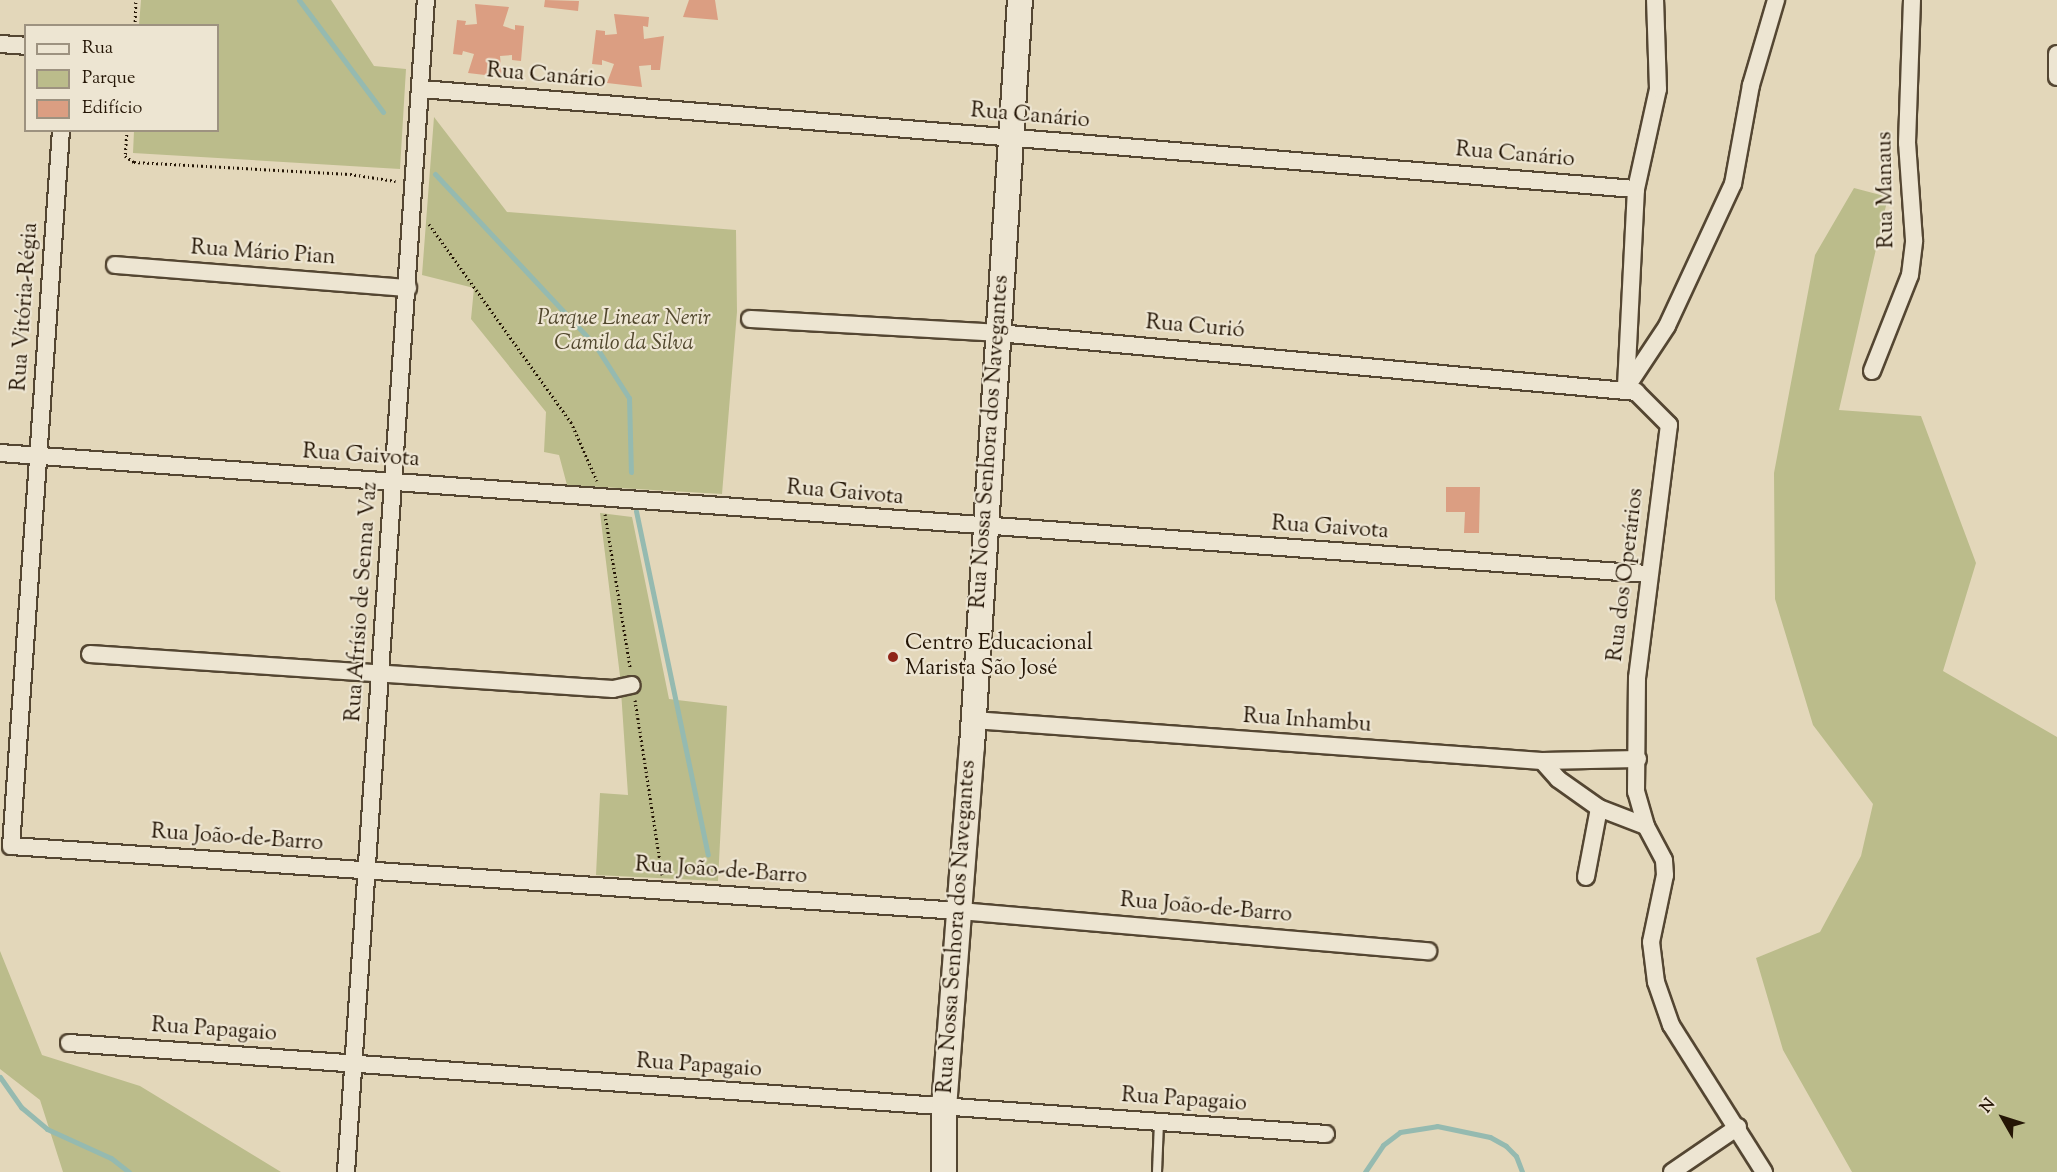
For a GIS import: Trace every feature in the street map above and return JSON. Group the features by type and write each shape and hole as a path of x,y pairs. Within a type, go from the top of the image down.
{"street":[{"name":"Rua Afrísio de Senna Vaz","path":"346,1172 426,0"},
{"name":"Rua Nossa Senhora dos Navegantes","path":"944,1172 944,1108 1013,138 1020,0"},
{"path":"1631,390 1636,189 1658,89 1655,0"},
{"path":"1631,390 1667,326 1733,184 1751,85 1776,0"},
{"name":"Rua Manaus","path":"1872,371 1901,301 1912,252 1907,143 1912,0"},
{"path":"0,44 24,46"},
{"path":"2057,54 2057,77"},
{"name":"Rua Canário","path":"421,89 1636,189"},
{"name":"Rua Vitória-Régia","path":"11,846 61,132"},
{"name":"Rua Mário Pian","path":"115,265 408,288"},
{"name":"Rua Curió","path":"750,319 998,333 1631,390"},
{"name":"Rua dos Operários","path":"1631,390 1668,425 1638,651 1636,792 1646,826 1664,860 1665,875 1651,942 1662,1008 1764,1172"},
{"name":"Rua Gaivota","path":"0,453 602,497 984,528 1649,574"},
{"path":"90,654 613,689 633,685"},
{"name":"Rua Inhambu","path":"973,720 1542,761 1638,759"},
{"path":"1542,761 1558,779 1599,808 1646,826"},
{"path":"1586,877 1599,808"},
{"name":"Rua João-de-Barro","path":"11,846 959,910 1428,951"},
{"name":"Rua Papagaio","path":"69,1043 1326,1134"},
{"path":"1672,1172 1738,1127"}],"lane":[{"path":"1156,1172 1159,1122"}],"path":[{"path":"135,24 136,0"},
{"path":"128,132 125,156 134,162 350,174 395,181 413,202 571,422 602,497"}],"green space":[{"path":"141,0 331,0 374,66 406,69 400,169 133,153 134,132 219,132 219,24 139,24"},
{"name":"Parque Linear Nerir Camilo da Silva","path":"434,117 507,212 736,230 737,312 722,494 567,485 559,455 544,452 546,412 471,319 474,288 422,275"},
{"path":"1854,188 1888,197 1839,410 1921,416 1976,563 1943,671 2057,737 2057,1172 1852,1172 1783,1050 1756,958 1820,932 1861,856 1873,804 1813,725 1775,599 1774,473 1815,255"},
{"path":"600,513 632,517 669,699 727,706 718,881 596,875 600,793 628,795 620,676"},
{"path":"0,951 42,1055 140,1086 281,1172 63,1172 40,1100 0,1069"}],"building":[{"path":"545,0 579,1 578,11 544,7"},
{"path":"689,0 715,0 718,20 683,17"},
{"path":"475,4 509,7 503,26 515,30 515,25 524,26 521,61 512,60 512,55 500,56 502,77 468,73 474,54 463,51 462,55 453,54 457,20 466,21 465,25 477,24"},
{"path":"614,14 649,17 648,27 643,26 644,39 664,36 660,70 651,70 651,65 639,66 642,87 607,83 614,64 602,60 602,65 592,64 596,30 605,31 605,35 617,34"},
{"path":"1446,487 1480,487 1479,533 1464,533 1465,512 1446,512"}],"waterway":[{"path":"299,0 383,112"},
{"path":"435,174 595,345 629,398 631,472"},
{"path":"636,511 708,855"},
{"path":"0,1077 21,1107 47,1129 111,1158 129,1172"},
{"path":"1365,1172 1383,1145 1400,1132 1437,1126 1490,1137 1506,1146 1516,1156 1522,1172"}],"place":[{"name":"Centro Educacional Marista São José","path":"893,657"}]}
